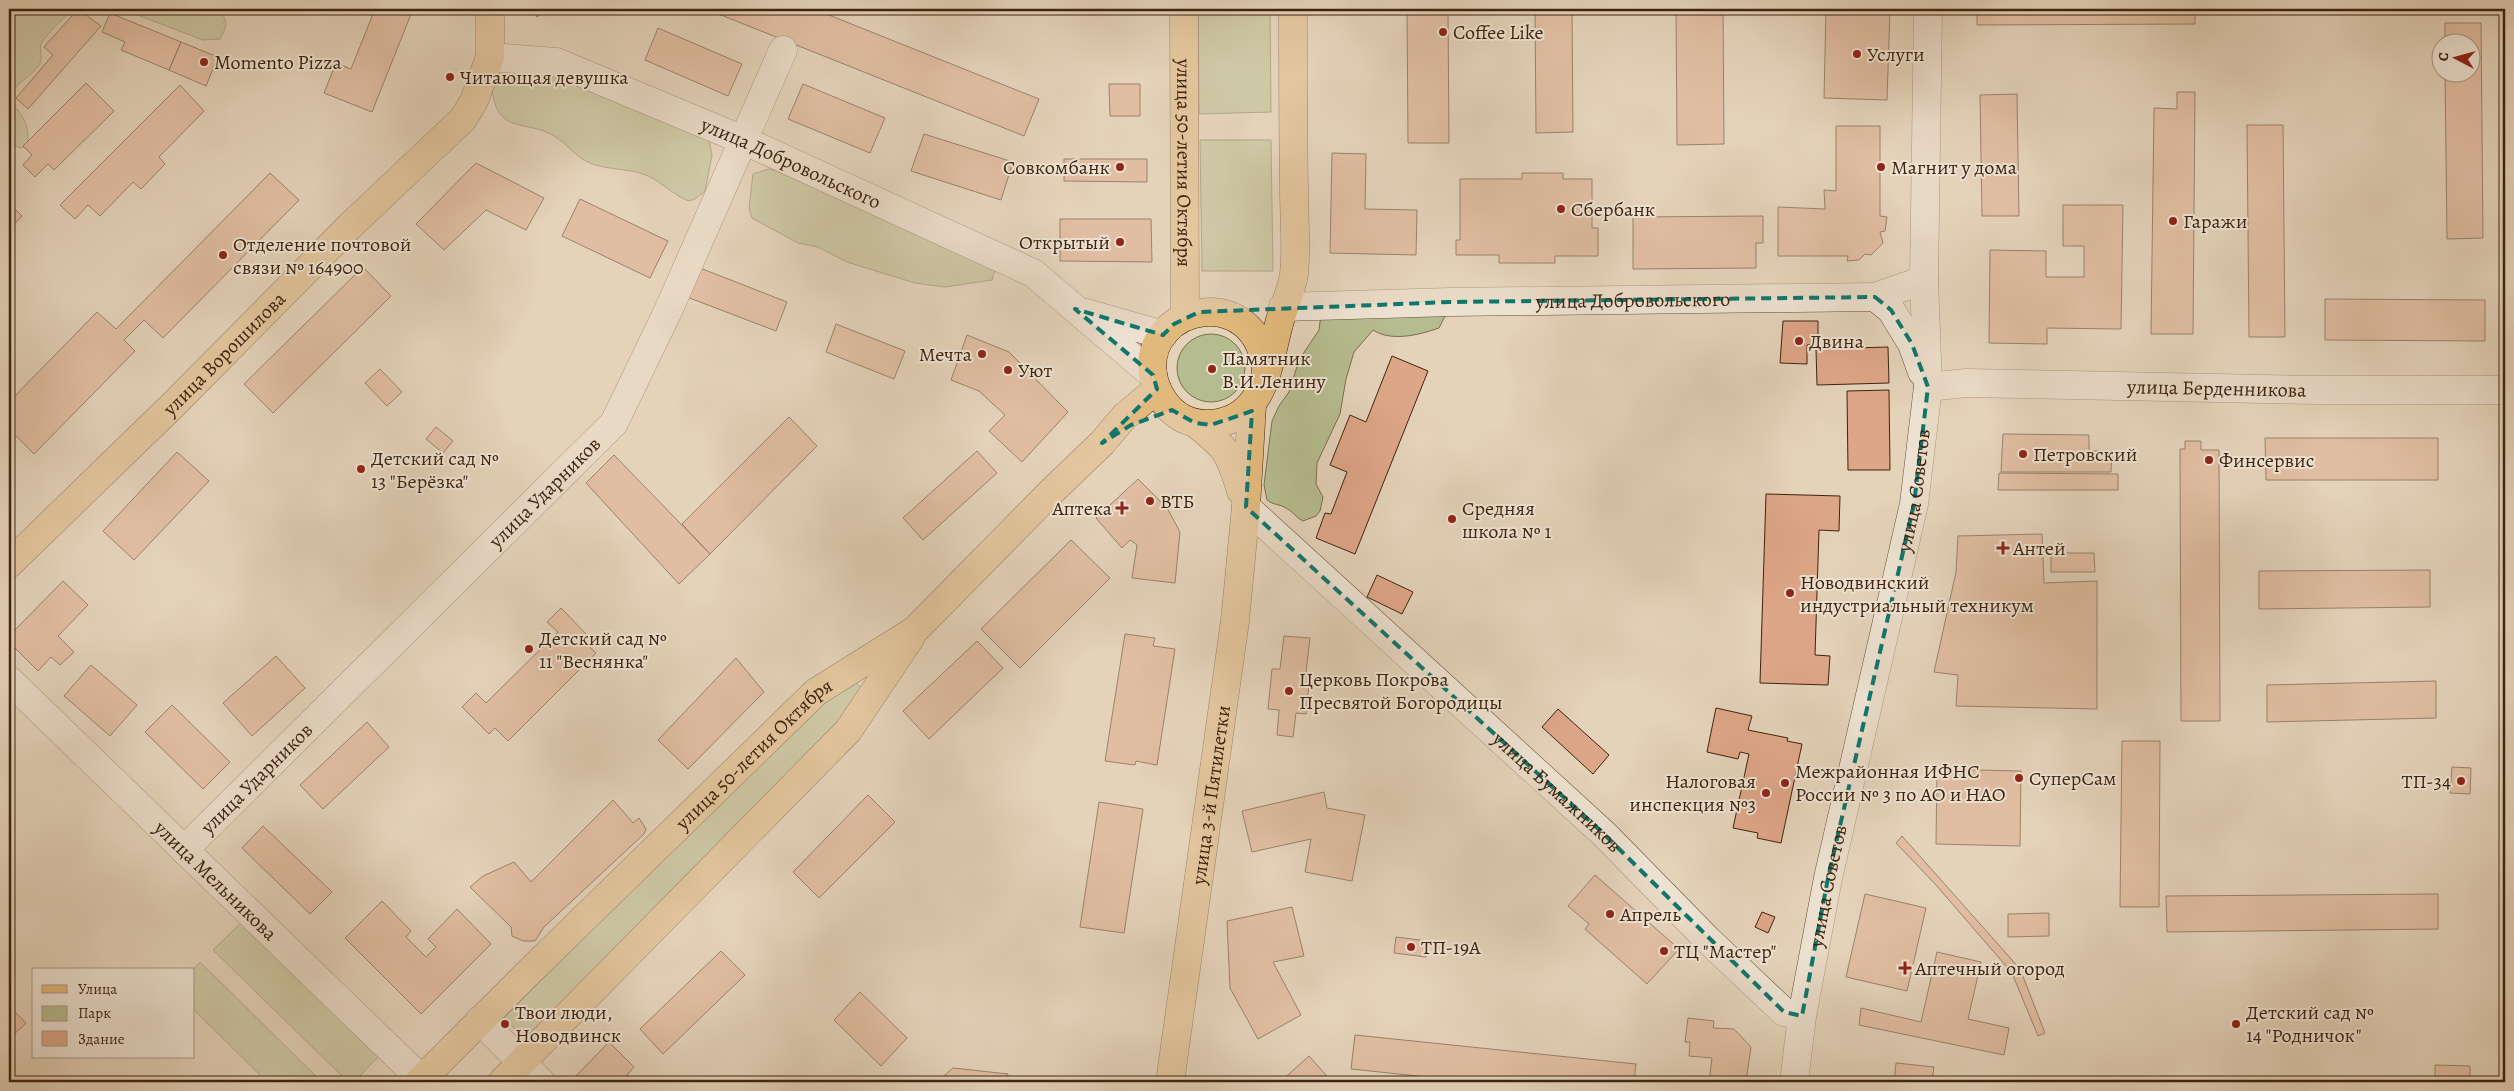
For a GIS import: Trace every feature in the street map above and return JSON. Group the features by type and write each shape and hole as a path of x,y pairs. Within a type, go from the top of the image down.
{"main road":[{"name":"улица Ворошилова","path":"9,564 174,405 350,226 463,119 474,101 490,57 490,9"},
{"name":"улица 50-летия Октября","path":"1184,9 1185,316"},
{"path":"1169,399 1211,425 1237,418 1252,406 1263,385 1283,308 1294,275 1293,9"},
{"path":"1246,507 1232,460 1225,448 1169,399 1154,356 1163,335 1185,316 1199,312 1283,308"},
{"path":"1220,312 1234,317 1251,330 1264,354 1266,372"},
{"name":"улица 50-летия Октября","path":"421,1081 480,1020 816,692 915,630 1102,443 1124,417 1169,399"},
{"name":"улица 3-й Пятилетки","path":"1170,1082 1234,631 1246,507 1252,406"},
{"path":"502,1082 848,731 915,630"}],"street":[{"name":"улица Советов","path":"1794,1082 1802,1016 1828,878 1914,504 1928,387 1924,280 1928,9"},
{"name":"улица Ударников","path":"184,850 614,423 668,311 782,50"},
{"name":"улица Добровольского","path":"490,57 556,62 743,140 1033,273 1169,399"},
{"name":"улица Добровольского","path":"1283,308 1450,302 1875,297 1924,280"},
{"path":"1875,297 1891,310 1912,344 1928,387"},
{"path":"1075,310 1163,335"},
{"name":"улица Берденникова","path":"1928,387 1966,383 2307,390 2505,390"},
{"name":"улица Бумажников","path":"1246,507 1604,834 1708,940 1784,1012 1802,1016"},
{"name":"улица Мельникова","path":"9,680 421,1081"},
{"path":"480,1020 541,1082"}],"highlighted area":[{"path":"1875,297 1891,310 1912,344 1928,387 1914,504 1828,878 1802,1016 1784,1012 1604,834 1246,507 1252,411 1211,425 1195,423 1172,410 1131,425 1102,443 1157,389 1153,375 1075,309 1163,335 1174,324 1199,312 1450,302"}],"green space":[{"path":"16,9 73,9 43,40 40,63 14,90 11,103 25,122 28,133 27,146 21,148 16,146 9,135 9,13"},
{"path":"122,9 214,9 225,18 226,25 220,39 203,40"},
{"path":"1198,9 1270,9 1271,112 1199,114"},
{"path":"509,75 550,75 709,140 712,155 705,191 689,201 649,176 590,163 554,136 506,119 499,113 494,102 492,86 502,77"},
{"path":"1200,140 1271,140 1273,271 1202,271"},
{"path":"769,169 780,172 995,270 992,280 945,287 915,283 847,262 818,247 798,243 752,218 749,208 753,174"},
{"path":"1321,314 1445,316 1439,328 1414,335 1388,336 1373,330 1354,352 1346,379 1340,414 1317,463 1316,484 1323,497 1320,511 1316,516 1303,521 1288,509 1267,500 1264,485 1272,421 1279,406 1289,392 1299,360 1319,330"},
{"path":"1204,334 1218,334 1230,339 1240,349 1245,361 1245,375 1240,387 1230,397 1218,402 1204,402 1192,397 1182,387 1177,375 1177,361 1182,349 1192,339"},
{"path":"853,680 863,689 819,747 526,1040 504,1018 797,723"},
{"path":"241,923 378,1057 354,1082 348,1082 213,950"},
{"path":"200,962 322,1082 267,1082 195,1011 195,968"}],"building":[{"path":"78,9 101,26 28,109 16,98 53,55 44,47"},
{"path":"375,9 413,9 372,112 324,93 336,63 351,69"},
{"path":"531,9 546,9 537,17"},
{"path":"706,9 814,9 1039,99 1024,136"},
{"path":"1407,9 1448,9 1449,143 1408,143"},
{"path":"1535,9 1572,9 1573,132 1536,133"},
{"path":"1676,9 1723,9 1724,144 1677,145"},
{"name":"Услуги","path":"1826,9 1890,9 1887,100 1824,98"},
{"path":"1977,9 2195,9 2195,24 1977,25"},
{"path":"110,13 181,42 169,70 121,50 125,42 102,32"},
{"path":"2445,23 2481,23 2481,32 2445,32"},
{"path":"658,28 742,64 728,96 645,60"},
{"path":"181,42 218,57 206,86 169,70"},
{"path":"2445,82 2482,82 2483,238 2447,239"},
{"path":"86,83 114,111 54,170 48,164 35,177 23,165 32,155 23,146"},
{"path":"803,84 885,118 870,153 788,119"},
{"path":"1109,84 1140,84 1140,116 1110,116"},
{"path":"180,85 204,111 159,157 165,164 141,189 133,182 100,216 88,205 75,219 60,205"},
{"name":"Гаражи","path":"2177,92 2195,92 2193,334 2151,334 2154,108 2177,109"},
{"path":"2017,94 2019,216 1982,216 1980,95"},
{"path":"2247,125 2283,125 2285,337 2249,337"},
{"path":"1836,126 1880,126 1880,216 1887,217 1885,231 1880,232 1883,243 1871,255 1865,254 1859,260 1847,261 1848,256 1778,256 1778,207 1825,209 1824,190 1836,191"},
{"path":"924,134 1013,162 1001,200 911,171"},
{"path":"1332,153 1366,154 1365,209 1417,210 1416,255 1330,253"},
{"path":"1064,159 1147,159 1147,182 1064,181"},
{"path":"476,163 544,198 526,230 486,210 444,250 416,224"},
{"path":"270,173 299,200 163,338 144,320 124,340 135,351 34,454 9,429 9,402 97,312 116,329"},
{"path":"1522,173 1563,173 1563,179 1592,179 1592,228 1598,228 1598,256 1555,256 1555,263 1499,263 1499,255 1456,255 1456,240 1460,240 1460,179 1522,179"},
{"path":"580,199 668,241 650,278 562,236"},
{"path":"9,203 22,216 9,230"},
{"path":"2063,205 2123,205 2121,329 2047,328 2047,344 1989,343 1990,250 2046,251 2046,277 2084,277 2084,246 2063,246"},
{"path":"1763,216 1763,243 1756,243 1756,268 1633,269 1633,217"},
{"path":"1060,219 1151,219 1152,262 1060,261"},
{"path":"363,267 391,296 273,413 244,384"},
{"path":"700,268 787,302 776,331 687,297"},
{"path":"2325,299 2485,300 2485,341 2325,340"},
{"name":"Двина","path":"1783,321 1818,321 1818,344 1807,345 1807,364 1780,363"},
{"path":"836,324 905,351 894,379 826,352"},
{"path":"967,335 1009,352 1068,412 1022,462 989,431 1005,415 979,391 951,380"},
{"path":"1888,347 1889,383 1817,385 1816,349"},
{"path":"1392,356 1428,371 1355,554 1316,538 1325,513 1331,514 1347,472 1330,465 1350,415 1366,422"},
{"path":"380,369 402,392 387,406 365,383"},
{"path":"1889,390 1890,470 1848,470 1847,391"},
{"path":"789,417 817,446 710,554 682,524"},
{"path":"436,427 453,441 443,453 426,439"},
{"path":"2003,434 2089,435 2089,451 2112,451 2111,472 2001,472"},
{"path":"2265,438 2438,438 2438,480 2266,480"},
{"path":"2185,441 2201,441 2201,450 2219,450 2220,721 2181,721 2180,449 2185,449"},
{"path":"977,451 997,473 923,540 903,518"},
{"path":"177,452 209,481 134,560 103,531"},
{"path":"614,455 710,554 679,584 586,483"},
{"path":"1999,473 2118,474 2118,490 1998,490"},
{"path":"1138,479 1167,508 1180,532 1175,583 1132,578 1137,545 1130,540 1122,548 1096,518"},
{"name":"Новодвинский индустриальный техникум","path":"1766,494 1840,496 1839,531 1819,530 1815,655 1830,656 1828,685 1760,683"},
{"path":"2042,534 2044,583 2097,581 2097,709 1956,706 1958,675 1934,672 1956,572 1958,536"},
{"path":"1071,540 1110,578 1020,668 981,629"},
{"path":"2051,553 2094,553 2095,572 2051,572"},
{"path":"2430,570 2430,607 2259,609 2259,571"},
{"path":"1377,575 1413,592 1402,614 1367,597"},
{"path":"63,581 88,605 58,636 74,652 60,665 51,657 38,671 9,642 9,636"},
{"path":"561,608 588,636 583,641 596,653 508,741 495,728 489,734 462,707 476,693 486,703 558,632 547,622"},
{"path":"1125,634 1155,638 1153,646 1175,649 1157,765 1136,761 1135,765 1105,761"},
{"name":"Церковь Покрова Пресвятой Богородицы","path":"1284,636 1310,638 1306,672 1310,673 1306,714 1296,713 1293,737 1277,735 1279,710 1268,709 1272,669 1280,669"},
{"path":"977,641 1003,668 929,739 903,711"},
{"path":"276,656 305,688 252,736 223,703"},
{"path":"736,658 764,692 688,769 658,740"},
{"path":"91,665 137,705 110,736 64,696"},
{"path":"2436,681 2436,718 2267,722 2267,685"},
{"path":"172,705 230,762 203,789 145,732"},
{"name":"Налоговая инспекция №3","path":"1716,708 1752,716 1748,730 1788,738 1787,741 1802,744 1781,843 1757,838 1758,833 1733,828 1749,754 1740,752 1738,759 1707,752"},
{"path":"1558,709 1609,755 1593,774 1542,727"},
{"path":"367,722 389,747 323,809 300,785"},
{"path":"2122,741 2160,741 2159,907 2120,907"},
{"name":"ТП-34","path":"2452,767 2471,768 2470,794 2450,793"},
{"path":"1937,769 2021,771 2020,846 1936,844"},
{"path":"1324,792 1327,808 1365,815 1352,881 1305,872 1311,839 1252,852 1242,811"},
{"path":"868,795 895,822 819,898 793,872"},
{"path":"613,800 633,823 639,818 646,829 644,834 544,927 535,941 523,941 512,936 511,927 470,887 483,876 514,862 531,882"},
{"path":"1099,802 1143,809 1124,933 1080,927"},
{"path":"263,826 332,892 310,914 242,848"},
{"path":"1902,836 2020,969 2045,1033 2038,1036 2012,973 1936,885 1896,843"},
{"path":"1595,875 1679,949 1647,984 1585,929 1589,924 1568,906"},
{"path":"1865,894 1926,908 1907,991 1846,977"},
{"path":"2438,894 2438,929 2167,932 2166,896"},
{"path":"382,901 411,931 406,937 426,957 436,947 428,939 457,909 491,944 421,1014 345,938"},
{"path":"1292,907 1304,956 1273,962 1301,1015 1258,1039 1230,988 1227,921"},
{"path":"1762,912 1775,917 1768,933 1755,927"},
{"path":"2049,913 2049,936 2008,937 2008,914"},
{"name":"ТП-19А","path":"1396,937 1428,941 1426,957 1394,953"},
{"path":"721,951 745,975 663,1054 640,1029"},
{"path":"1937,952 1981,962 1968,1019 2009,1028 2004,1055 1859,1025 1861,1008 1921,1022"},
{"path":"860,992 907,1038 881,1066 834,1020"},
{"path":"10,1007 26,1023 9,1039 9,1009"},
{"path":"1688,1018 1714,1021 1713,1028 1734,1029 1751,1047 1746,1082 1709,1082 1712,1058 1689,1056 1690,1042 1685,1042"},
{"path":"1355,1035 1636,1064 1634,1082 1474,1082 1351,1069"},
{"path":"609,1042 634,1067 627,1075 635,1082 578,1082 574,1078"},
{"path":"1309,1056 1326,1075 1317,1082 1280,1082"},
{"path":"1896,1063 1934,1067 1932,1082 1894,1082"},
{"path":"2435,1065 2470,1066 2470,1082 2435,1082"},
{"path":"953,1068 1008,1074 1007,1082 937,1082"}],"place":[{"name":"Coffee Like","path":"1443,32"},
{"name":"Услуги","path":"1857,54"},
{"name":"Momento Pizza","path":"204,62"},
{"name":"Читающая девушка","path":"450,77"},
{"name":"Совкомбанк","path":"1120,167"},
{"name":"Магнит у дома","path":"1881,167"},
{"name":"Сбербанк","path":"1561,209"},
{"name":"Гаражи","path":"2173,221"},
{"name":"Открытый","path":"1120,242"},
{"name":"Отделение почтовой связи № 164900","path":"223,255"},
{"name":"Двина","path":"1799,341"},
{"name":"Мечта","path":"982,354"},
{"name":"Памятник В.И.Ленину","path":"1212,369"},
{"name":"Уют","path":"1008,370"},
{"name":"Петровский","path":"2023,454"},
{"name":"Финсервис","path":"2209,460"},
{"name":"Детский сад № 13 \"Берёзка\"","path":"361,469"},
{"name":"ВТБ","path":"1150,501"},
{"name":"Аптека","path":"1122,508"},
{"name":"Средняя школа № 1","path":"1452,519"},
{"name":"Антей","path":"2003,548"},
{"name":"Новодвинский индустриальный техникум","path":"1790,593"},
{"name":"Детский сад № 11 \"Веснянка\"","path":"529,649"},
{"name":"Церковь Покрова Пресвятой Богородицы","path":"1289,691"},
{"name":"СуперСам","path":"2019,778"},
{"name":"ТП-34","path":"2461,781"},
{"name":"Межрайонная ИФНС России № 3 по АО и НАО","path":"1785,783"},
{"name":"Налоговая инспекция №3","path":"1766,793"},
{"name":"Апрель","path":"1610,914"},
{"name":"ТП-19А","path":"1411,947"},
{"name":"ТЦ \"Мастер\"","path":"1664,951"},
{"name":"Аптечный огород","path":"1905,968"},
{"name":"Твои люди, Новодвинск","path":"505,1024"},
{"name":"Детский сад № 14 \"Родничок\"","path":"2236,1024"}]}
